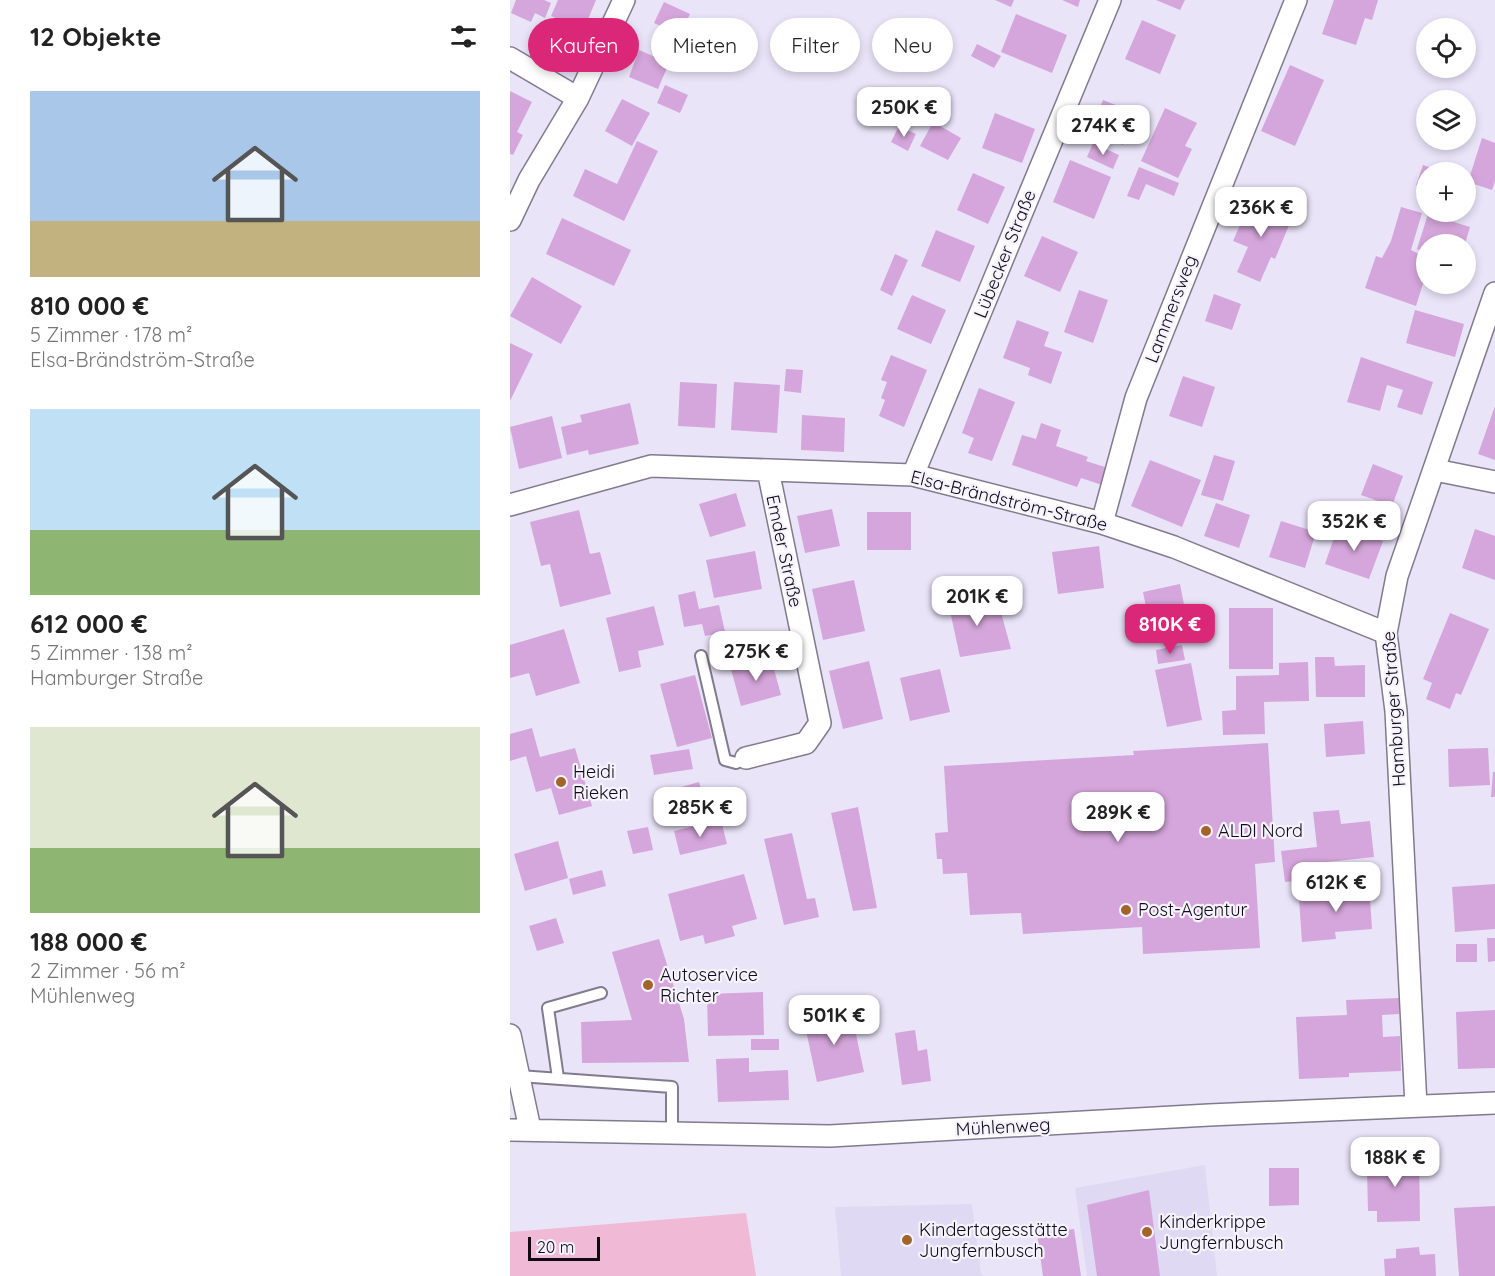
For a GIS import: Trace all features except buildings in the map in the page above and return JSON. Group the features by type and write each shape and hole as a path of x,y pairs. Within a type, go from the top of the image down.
{"street":[{"path":"510,220 529,180 578,98 624,0"},
{"name":"Lübecker Straße","path":"913,475 1110,0"},
{"name":"Lammersweg","path":"1102,523 1136,398 1296,0"},
{"path":"510,58 578,98"},
{"name":"Hamburger Straße","path":"1416,1106 1396,711 1386,633 1397,576 1495,293"},
{"name":"Elsa-Brändström-Straße","path":"510,505 651,466 913,475 1102,523 1174,547 1386,633"},
{"name":"Emder Straße","path":"746,758 806,743 820,723 768,470"},
{"path":"1435,470 1495,482"},
{"path":"510,1035 519,1076 520,1129"},
{"name":"Mühlenweg","path":"520,1129 830,1136 1495,1103"}],"lane":[{"path":"701,656 725,760 736,763 746,758"},
{"path":"558,1078 548,1008 601,993"},
{"path":"519,1076 672,1087 672,1132"}],"shaded area":[{"name":"Kinderkrippe Jungfernbusch","path":"1205,1165 1217,1276 1087,1276 1075,1188"},
{"name":"Kindertagesstätte Jungfernbusch","path":"972,1204 981,1273 984,1276 841,1276 835,1207"},
{"path":"746,1213 756,1276 510,1276 510,1232"}],"place":[{"name":"Heidi Rieken","path":"561,782"},
{"name":"ALDI Nord","path":"1206,831"},
{"name":"Post-Agentur","path":"1126,910"},
{"name":"Autoservice Richter","path":"648,985"},
{"name":"Kinderkrippe Jungfernbusch","path":"1147,1232"},
{"name":"Kindertagesstätte Jungfernbusch","path":"907,1240"}]}
